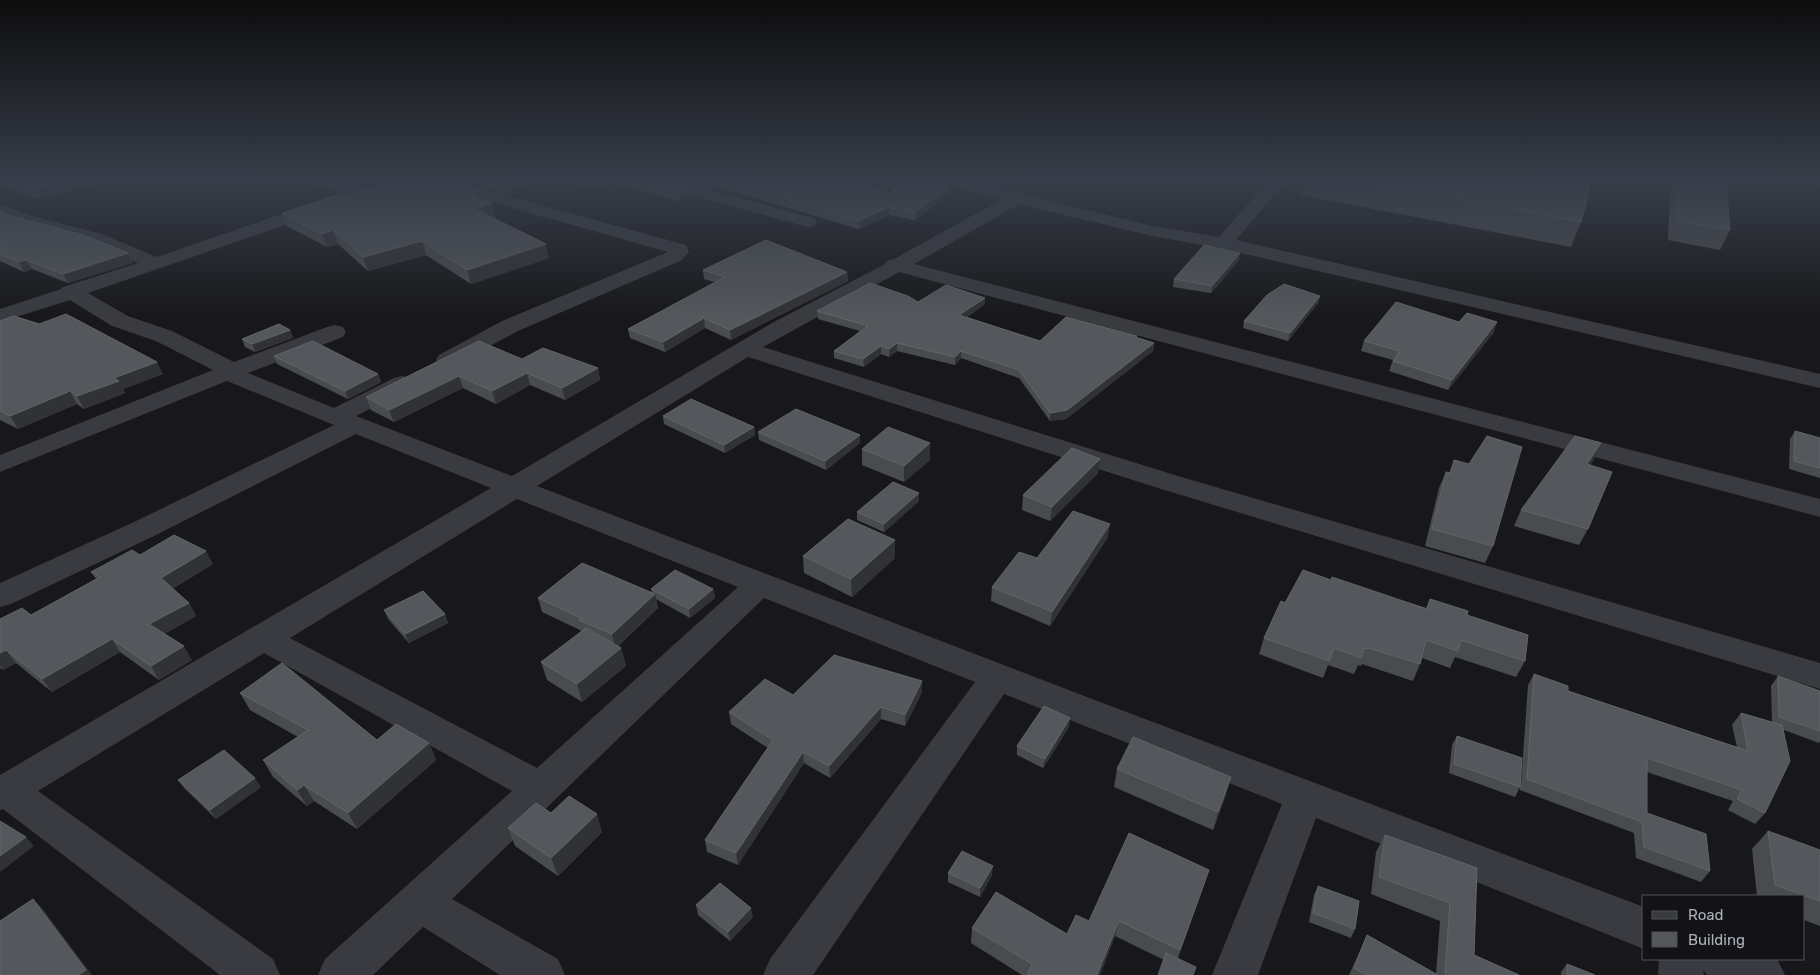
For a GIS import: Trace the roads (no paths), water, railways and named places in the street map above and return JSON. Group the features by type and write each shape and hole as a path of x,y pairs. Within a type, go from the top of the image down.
{"street":[{"path":"47,226 95,238 156,264"},
{"path":"0,316 267,226"},
{"path":"0,596 144,529 345,421 421,374 510,326 666,260 680,252 679,249 594,226"},
{"path":"257,975 3,792 745,349 970,226"},
{"path":"1130,226 1224,243 1820,381"},
{"path":"1224,243 1239,226"},
{"path":"894,266 1820,508"},
{"path":"70,291 120,321 164,336 230,372 345,421 1642,927"},
{"path":"0,464 230,372 336,332"},
{"path":"745,349 1177,485 1820,676"},
{"path":"341,975 760,584"},
{"path":"263,638 541,788"},
{"path":"786,975 997,677"},
{"path":"1235,975 1304,796"},
{"path":"419,902 542,975"},
{"path":"1681,960 1681,975"},
{"path":"1724,960 1762,975"}]}
